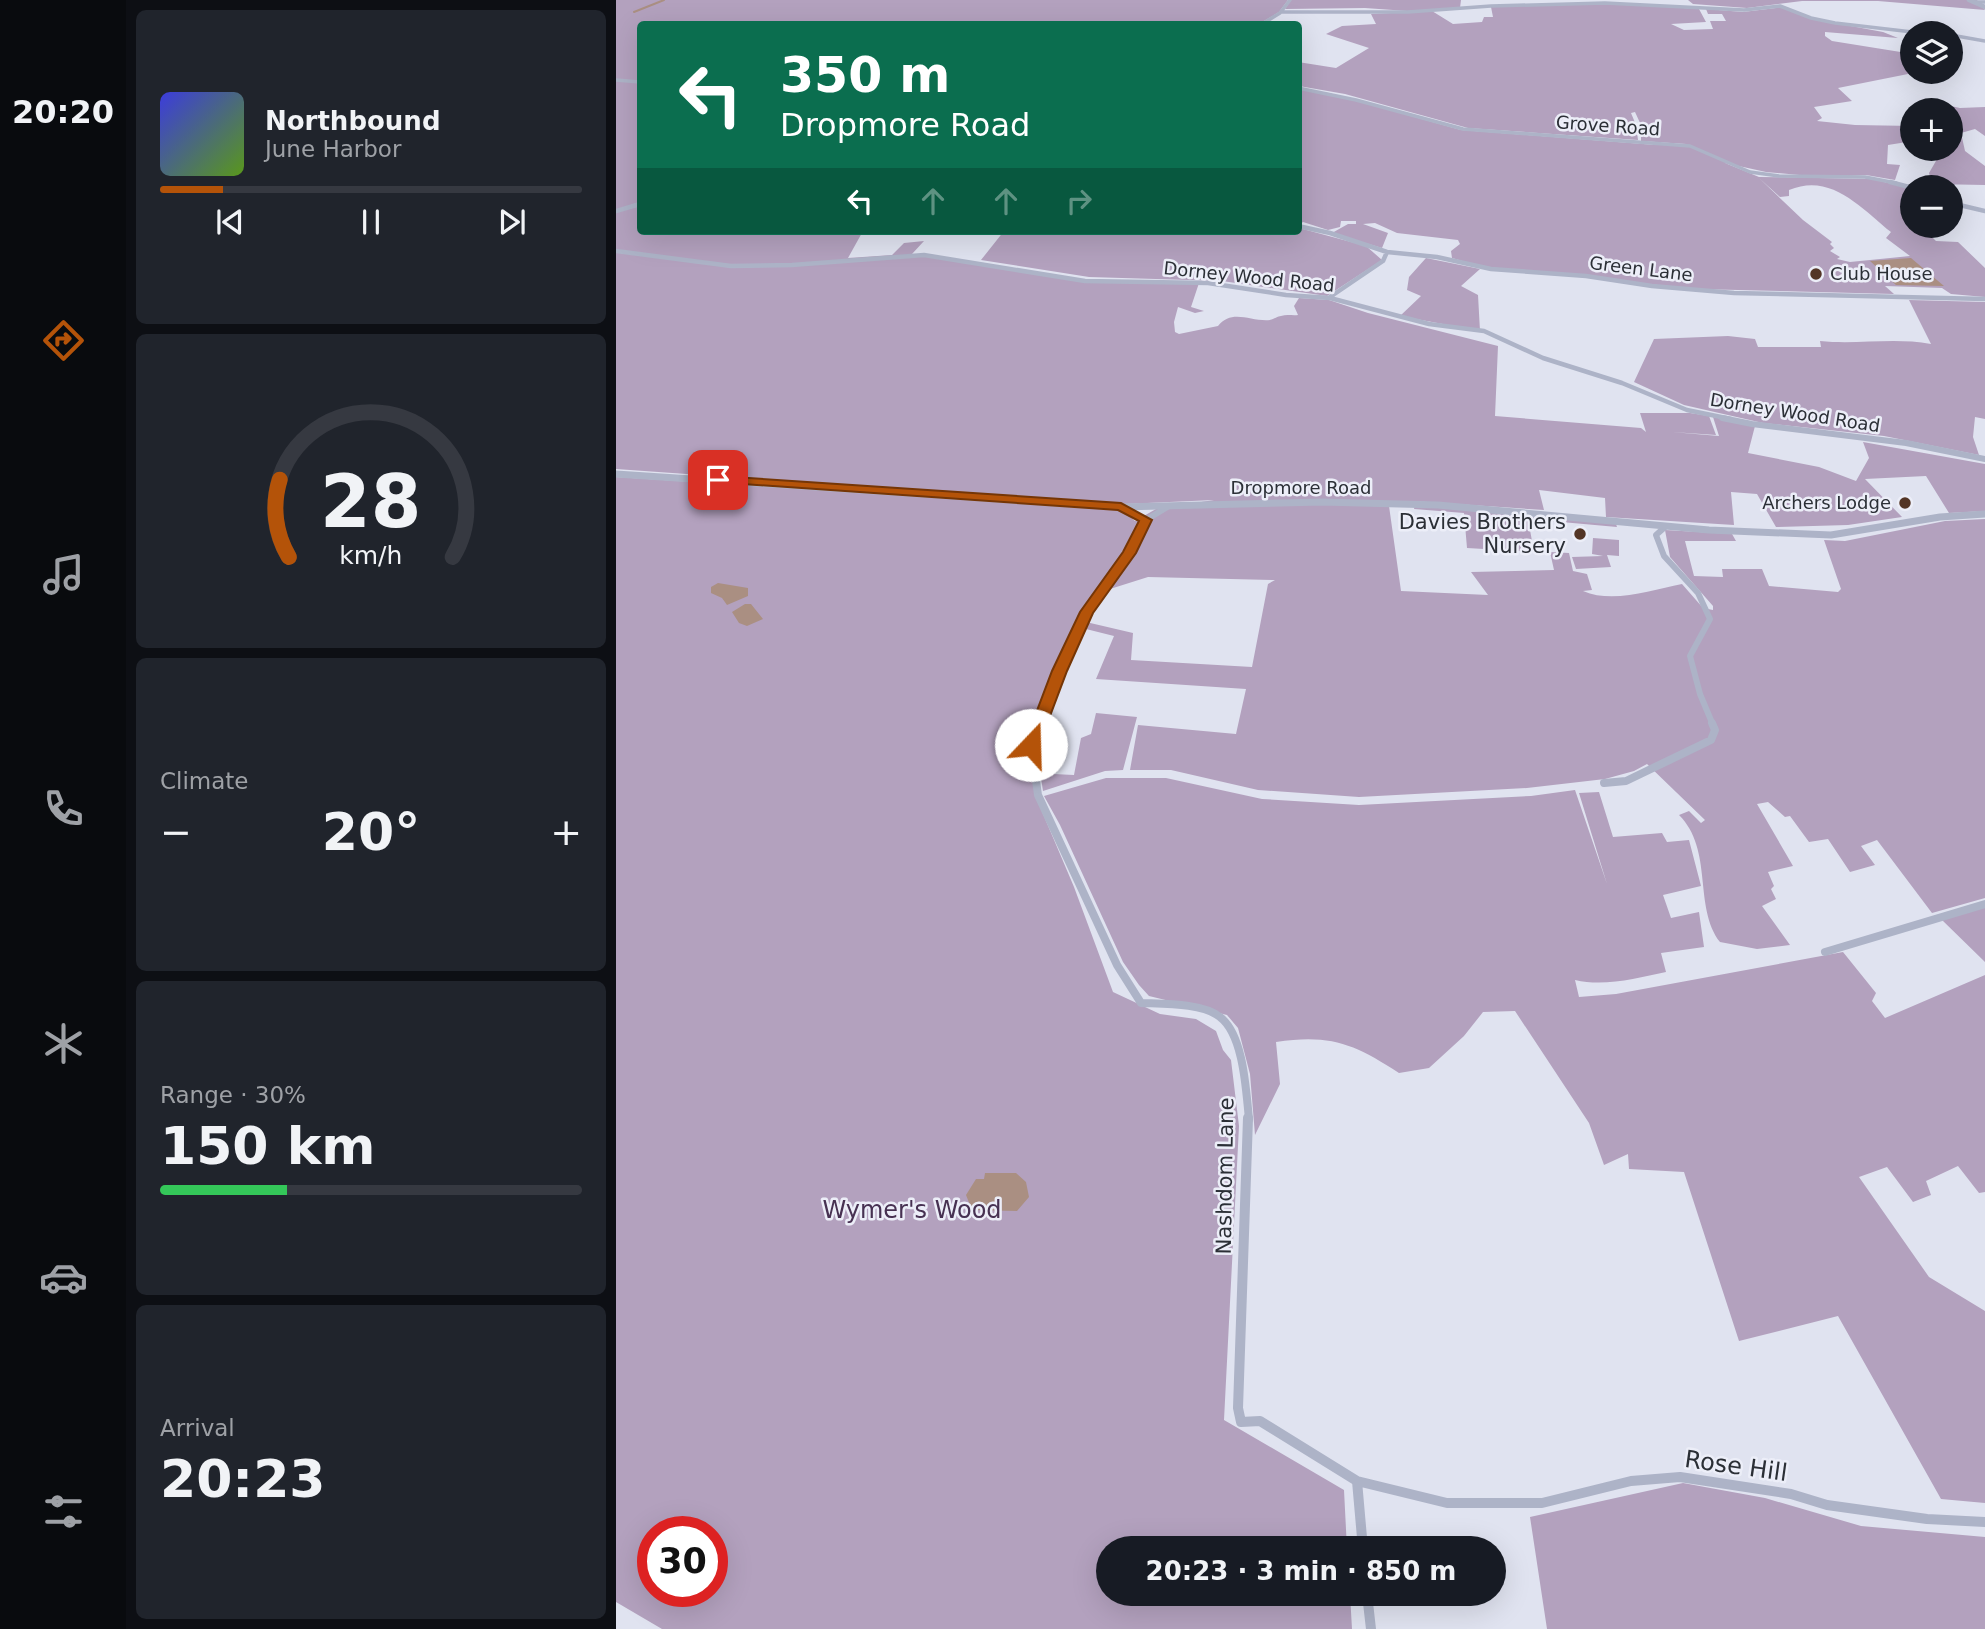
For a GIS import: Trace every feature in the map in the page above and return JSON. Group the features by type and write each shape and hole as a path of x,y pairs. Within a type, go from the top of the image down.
{"street":[{"path":"1267,21 1281,12 1290,0"},
{"path":"1683,0 1690,7"},
{"path":"1971,1 1985,2"},
{"path":"1971,1 1985,7"},
{"path":"1281,12 1408,12 1491,6 1605,3 1744,10 1780,6 1811,18 1835,23 1900,31"},
{"path":"1963,38 1985,41"},
{"path":"616,80 637,82"},
{"name":"Grove Road","path":"1302,89 1346,97 1463,129 1690,146 1713,152 1733,166 1750,172 1813,178 1863,177 1900,185"},
{"path":"616,211 637,205"},
{"path":"1963,206 1985,211"},
{"name":"Green Lane","path":"1302,227 1387,252 1437,257 1491,269 1586,276 1652,286 1734,293 1985,299"},
{"name":"Dorney Wood Road","path":"616,251 745,266 924,256 1085,281 1208,283 1286,295 1330,298 1429,324 1484,331 1543,358 1622,383 1688,410 1761,425 1906,443 1985,459"},
{"path":"1330,298 1383,261 1387,252"},
{"name":"Dropmore Road","path":"616,474 1121,507 1322,502 1438,505 1665,527 1831,535 1940,517 1985,514"},
{"name":"Nashdom Lane","path":"1169,505 1146,520 1129,553 1087,612 1059,671 1031,745 1038,795 1117,965 1142,1003 1186,1005 1220,1016 1232,1032 1245,1076 1248,1125 1239,1395 1241,1422 1260,1421 1357,1481"},
{"path":"1121,507 1146,520"},
{"path":"1604,783 1626,781 1711,740 1715,730 1700,694 1690,656 1710,619 1698,593 1664,556 1651,525"},
{"path":"1656,535 1665,527"},
{"path":"1825,952 1985,904"},
{"name":"Rose Hill","path":"1357,1481 1447,1503 1542,1503 1631,1480 1680,1476 1791,1494 1827,1505 1927,1519 1985,1522"},
{"path":"1357,1481 1362,1536"},
{"path":"1368,1606 1371,1629"}],"green space":[{"path":"616,0 1288,0 1279,12 1264,21 637,21 637,203 616,210"},
{"path":"1291,0 1461,0 1460,8 1407,11 1365,8 1285,9"},
{"path":"1688,0 1977,0 1985,10 1878,1 1802,1 1747,8 1693,4"},
{"path":"1605,3 1699,9 1706,22 1671,24 1684,30 1713,29 1710,21 1726,21 1722,14 1708,14 1706,9 1743,12 1784,7 1808,18 1883,32 1898,38 1825,32 1825,36 1832,41 1900,52 1900,76 1838,88 1852,101 1814,107 1822,118 1817,121 1900,126 1900,143 1888,145 1887,164 1900,165 1895,180 1866,175 1821,177 1766,172 1725,163 1759,177 1872,179 1900,186 1900,238 1933,238 1936,241 1958,242 1985,268 1985,297 1951,294 1942,288 1885,286 1894,294 1696,289 1483,267 1452,258 1451,251 1460,244 1458,240 1397,233 1375,223 1363,224 1388,233 1382,248 1332,233 1348,224 1356,224 1356,221 1341,221 1340,227 1328,230 1302,223 1302,88 1329,93 1461,130 1656,145 1686,144 1641,141 1641,125 1635,112 1631,113 1638,140 1468,128 1345,94 1302,87 1302,63 1336,68 1369,48 1326,34 1342,26 1376,24 1371,14 1432,11 1453,24 1482,22 1484,17 1493,17 1491,7","holes":["1759,178 1780,197 1789,196 1789,190 1818,186 1844,195 1891,232 1886,238 1910,256 1850,262 1837,259 1840,257 1830,251 1834,248 1830,244 1832,242 1803,220"]},
{"path":"1985,107 1985,136 1975,129 1963,132 1963,108"},
{"path":"1963,142 1965,151 1985,166 1985,185 1963,185 1963,175 1929,173 1936,161 1963,161"},
{"name":"Wymer's Wood","path":"637,207 637,235 861,235 848,258 892,255 904,243 924,241 912,254 1085,281 1199,283 1191,307 1204,311 1195,313 1178,307 1174,322 1175,332 1179,334 1218,326 1229,318 1270,320 1283,315 1298,315 1294,306 1299,298 1329,300 1368,313 1498,346 1495,416 1641,428 1646,432 1640,413 1690,413 1709,416 1716,435 1672,432 1719,436 1713,417 1755,426 1748,453 1819,467 1856,481 1869,458 1863,442 1985,464 1985,511 1949,513 1926,476 1865,479 1902,517 1848,525 1776,527 1757,494 1731,492 1734,525 1606,517 1605,498 1539,490 1544,510 1412,501 1403,506 1389,506 1401,591 1488,595 1471,572 1554,570 1550,552 1569,553 1573,571 1587,574 1592,590 1583,591 1595,595 1619,596 1682,584 1703,608 1713,610 1713,606 1670,557 1665,530 1732,534 1736,541 1685,541 1694,576 1723,577 1722,569 1762,569 1769,586 1838,592 1841,589 1824,540 1845,541 1945,521 1985,519 1985,898 1932,913 1877,840 1861,846 1875,865 1850,872 1828,839 1809,842 1790,816 1785,817 1768,802 1757,804 1793,866 1768,872 1776,899 1762,906 1790,945 1757,949 1720,942 1707,912 1696,845 1690,829 1679,815 1689,811 1701,823 1705,820 1647,764 1634,771 1605,779 1527,788 1359,797 1258,790 1171,770 1130,770 1138,725 1236,734 1246,689 1096,679 1114,636 1082,628 1057,671 1029,745 1035,795 1074,887 1113,992 1160,1014 1196,1019 1216,1031 1223,1050 1231,1060 1239,1126 1224,1420 1344,1490 1346,1536 1096,1536 1096,1606 1351,1606 1352,1629 662,1629 616,1602 616,477 1121,509 1135,521 1156,509 1214,500 1125,504 1053,498 1051,500 616,469 616,212","holes":["1148,577 1275,580 1268,584 1252,667 1131,660 1133,633 1086,622 1110,589"]},
{"path":"1302,229 1366,246 1382,260 1327,296 1222,281 1089,277 981,260 1001,235 1302,235"},
{"path":"1426,258 1480,269 1461,286 1478,295 1480,331 1400,316 1421,296 1407,290 1409,277"},
{"path":"1909,300 1985,302 1985,419 1975,417 1973,437 1979,455 1884,436 1763,423 1684,405 1634,382 1654,339 1728,336 1755,339 1758,347 1821,347 1820,341 1903,341 1931,344"},
{"path":"1415,505 1616,524 1617,527 1528,519 1534,552 1467,548 1464,513 1414,509"},
{"path":"1593,538 1619,540 1619,556 1607,555 1611,567 1576,569 1572,557 1603,556 1592,554"},
{"path":"1096,713 1137,717 1123,770 1105,771 1043,791 1036,745 1041,730 1058,733 1050,762 1053,774 1074,775 1081,738 1091,734"},
{"path":"1106,778 1166,778 1262,799 1359,805 1531,796 1575,790 1607,884 1579,793 1599,792 1613,837 1662,833 1667,842 1689,840 1701,886 1663,895 1671,918 1699,912 1704,947 1661,953 1666,972 1598,983 1575,980 1579,997 1616,994 1843,952 1876,993 1872,1001 1885,1018 1985,975 1985,1192 1979,1193 1958,1166 1926,1181 1931,1195 1913,1202 1887,1167 1859,1177 1929,1277 1985,1311 1985,1503 1941,1499 1838,1316 1739,1341 1684,1172 1629,1169 1628,1154 1604,1165 1589,1123 1515,1011 1483,1012 1464,1036 1429,1068 1399,1073 1355,1048 1341,1044 1312,1039 1276,1042 1280,1084 1255,1135 1250,1074 1238,1028 1227,1015 1149,996 1139,985 1123,962 1044,796"},
{"path":"1985,907 1985,962 1942,920"},
{"path":"1683,1483 1765,1498 1861,1526 1985,1537 1985,1629 1547,1629 1530,1517"}],"shaded area":[{"path":"1911,258 1944,286 1896,285 1870,261"},
{"path":"718,583 748,588 748,596 727,605 722,598 711,593 711,587"},
{"path":"745,604 751,604 763,619 747,626 739,623 732,612"},
{"path":"985,1173 1016,1173 1026,1182 1029,1197 1017,1211 972,1210 966,1195 976,1179 984,1179"}],"waterway":[{"path":"634,12 664,0"}],"place":[{"name":"Club House","path":"1816,274"},
{"name":"Archers Lodge","path":"1905,503"},
{"name":"Davies Brothers Nursery","path":"1580,534"}],"route":[{"path":"718,480 1121,507 1146,520 1129,553 1087,612 1059,671 1031,745"}]}
